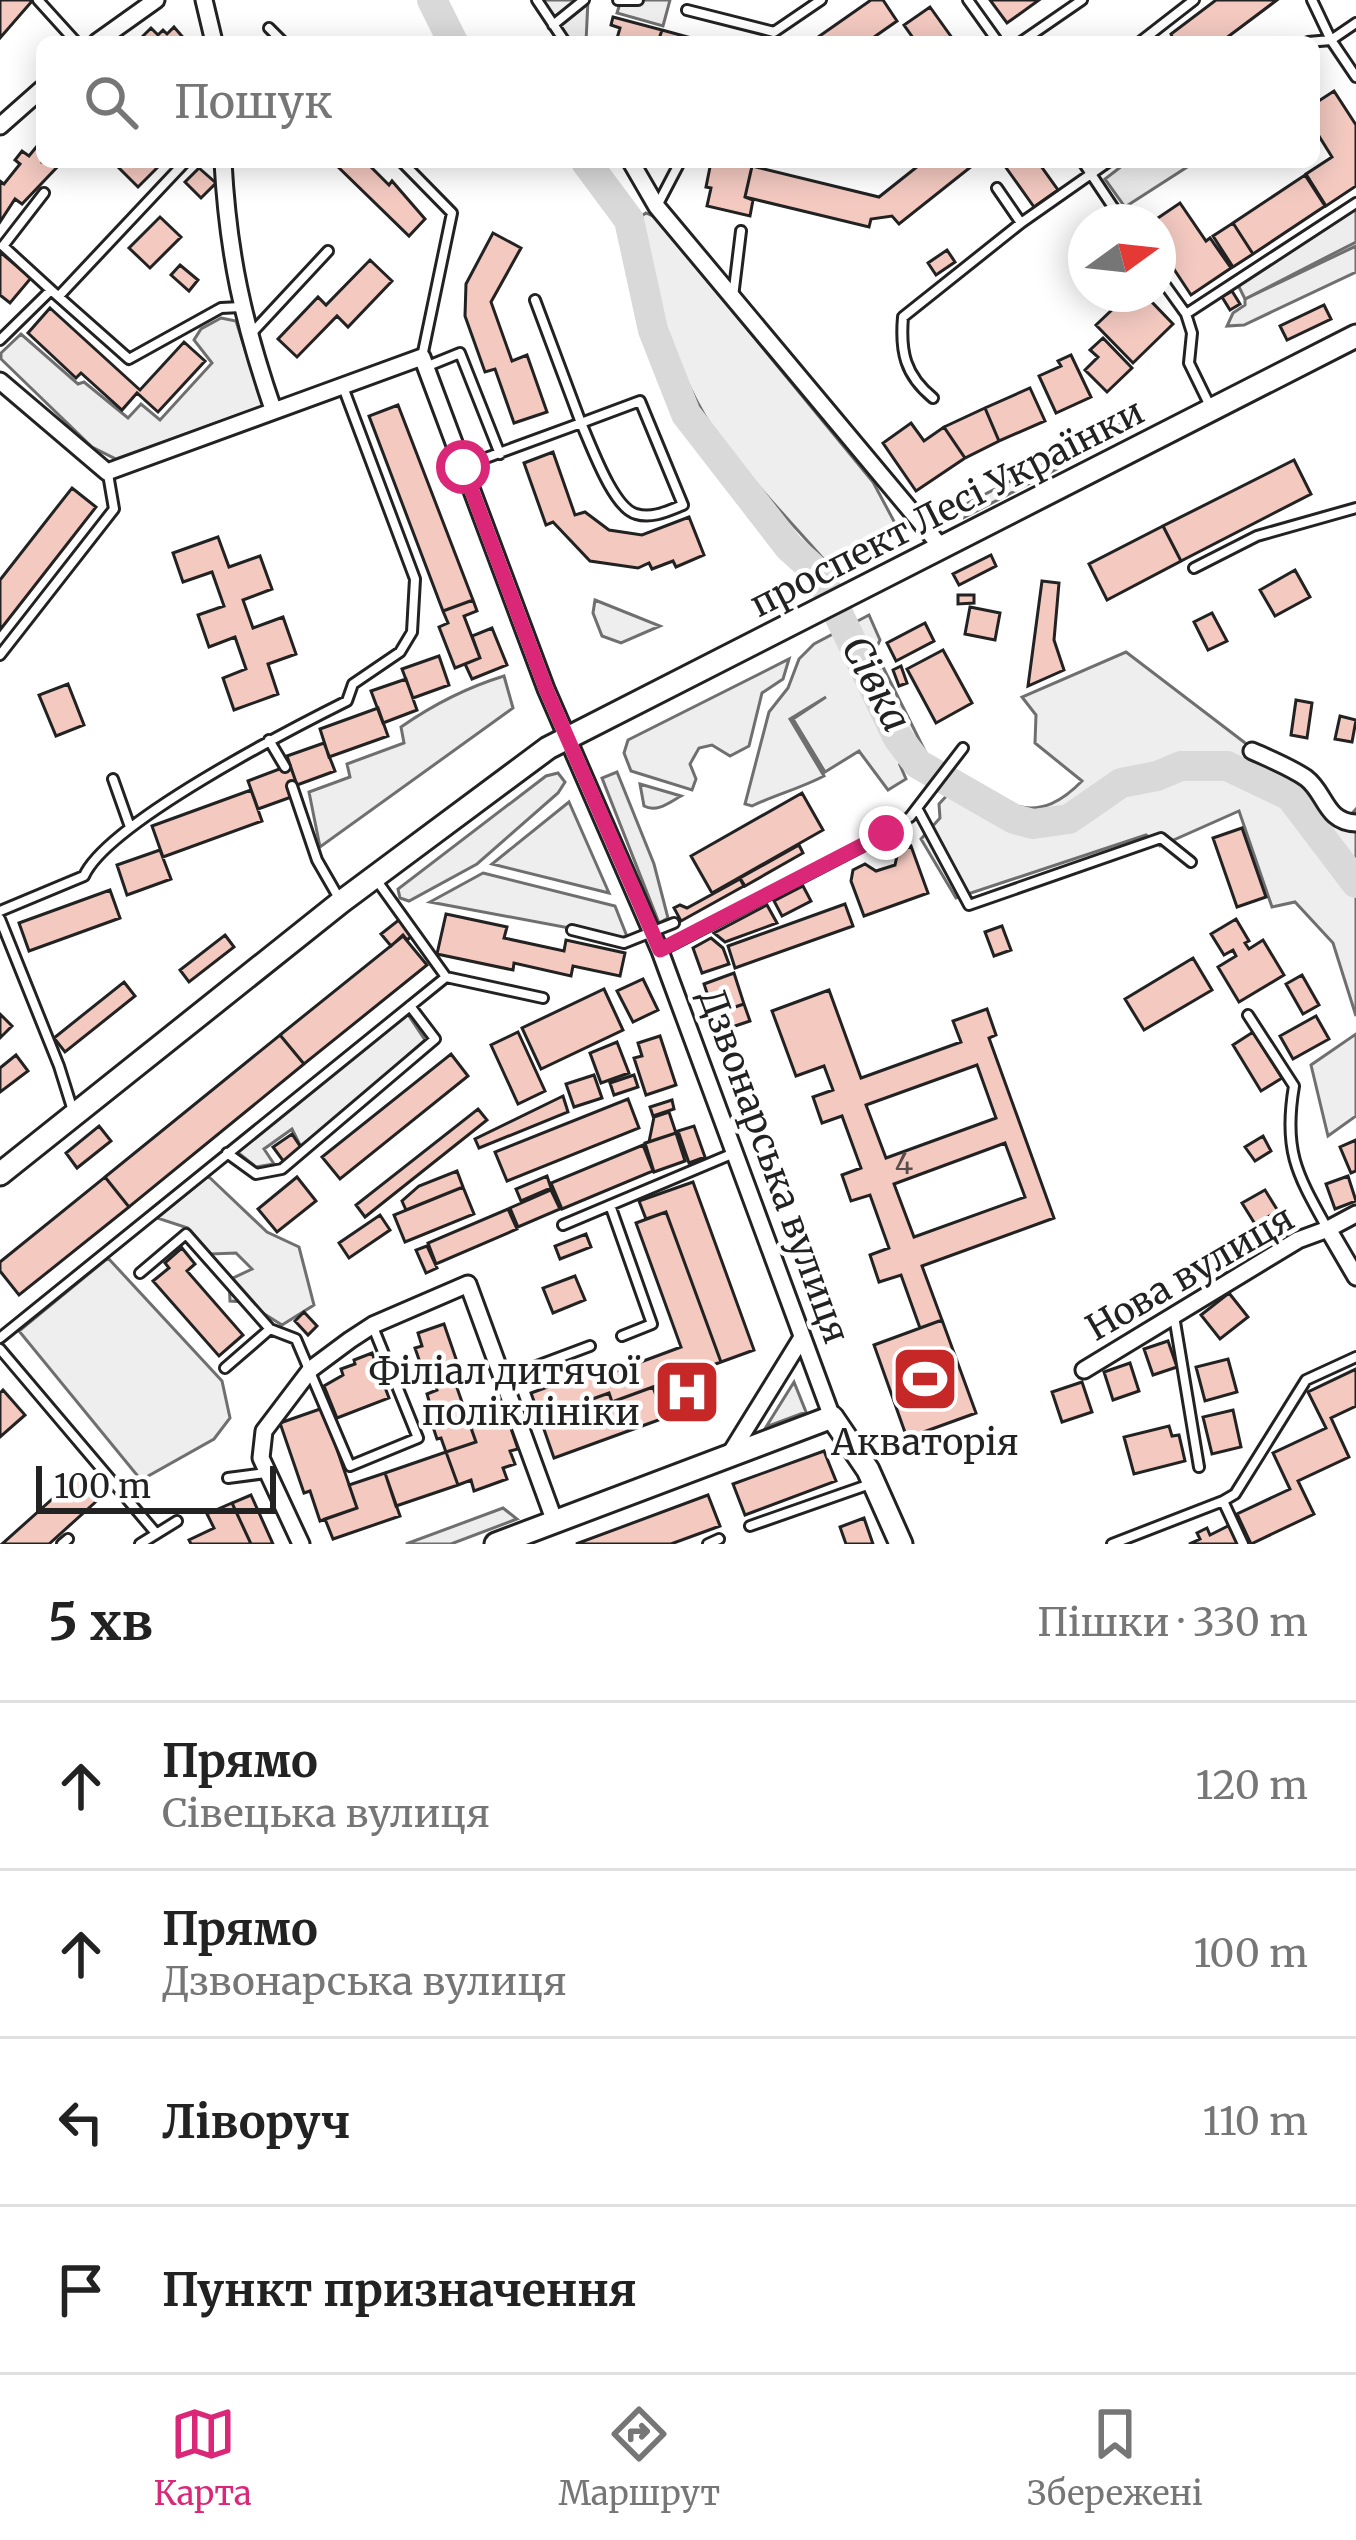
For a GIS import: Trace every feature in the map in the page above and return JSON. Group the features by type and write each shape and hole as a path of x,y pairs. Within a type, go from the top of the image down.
{"main road":[{"name":"проспект Лесі Українки","path":"0,1174 465,806 568,738 1356,336"},
{"path":"496,1544 530,1538 555,1522 832,1418"},
{"name":"Дзвонарська вулиця","path":"832,1418 875,1483 901,1544"}],"street":[{"path":"105,36 155,0"},
{"path":"204,0 212,36"},
{"path":"0,126 36,94"},
{"path":"223,168 227,241 248,338 273,409"},
{"path":"634,168 657,207 942,548"},
{"path":"0,381 107,472 273,409 424,362"},
{"name":"Дзвонарська вулиця","path":"424,362 568,738 660,950 832,1418"},
{"path":"1252,751 1305,778 1331,813 1356,823"},
{"name":"Нова вулиця","path":"1084,1370 1298,1240 1356,1214"},
{"path":"1328,1229 1356,1276"},
{"path":"301,1544 261,1458 264,1431 311,1369 373,1325 468,1284 555,1522"},
{"path":"729,1456 801,1339"}],"lane":[{"path":"38,0 71,36"},
{"path":"537,0 561,36"},
{"path":"553,25 584,0"},
{"path":"618,0 638,0"},
{"path":"687,10 774,32 821,0"},
{"path":"968,0 994,36"},
{"path":"1030,36 1082,0"},
{"path":"1148,36 1194,0"},
{"path":"1312,0 1356,77"},
{"path":"1320,41 1331,40 1356,23"},
{"path":"269,28 277,36"},
{"path":"0,340 55,293 178,168"},
{"path":"408,168 452,213 424,362 460,353 500,454"},
{"path":"657,207 677,168"},
{"path":"1087,168 1111,204"},
{"path":"933,398 914,382 904,361 904,317 1100,168"},
{"path":"997,188 1022,223"},
{"path":"44,193 2,246 129,359 220,308 241,307"},
{"path":"1186,314 1356,203"},
{"path":"733,299 741,231"},
{"path":"248,338 328,251"},
{"path":"463,467 500,454 580,423 640,401 683,505 652,516 631,514 619,502 580,423 535,300"},
{"path":"1176,300 1192,333 1189,363 1212,410"},
{"path":"74,1115 0,915 84,876 91,861 130,827 269,740 346,701 353,684 400,652 412,632 415,578 342,386"},
{"path":"0,655 114,509 107,472"},
{"path":"1194,568 1257,536 1356,508"},
{"path":"269,740 285,767"},
{"path":"660,950 878,838 916,808 963,748"},
{"path":"113,779 130,827"},
{"path":"292,786 317,860 341,902"},
{"path":"916,808 969,905 1161,838 1191,862"},
{"path":"374,876 446,977 543,998"},
{"path":"572,930 624,943 674,922"},
{"path":"0,1339 446,977"},
{"path":"227,1153 256,1174 282,1169 435,1039 409,1005"},
{"path":"1248,1015 1294,1086 1290,1111 1294,1168 1328,1229"},
{"path":"563,1225 735,1153"},
{"path":"610,1204 652,1324 622,1336"},
{"path":"140,1273 186,1234 269,1328 296,1339 350,1466 418,1438 373,1325"},
{"path":"1174,1316 1199,1467"},
{"path":"225,1368 269,1328"},
{"path":"501,1380 590,1346"},
{"path":"0,1349 154,1532"},
{"path":"1112,1544 1235,1494 1306,1380 1356,1358"},
{"path":"228,1478 268,1473"},
{"path":"750,1526 875,1483"},
{"path":"1223,1501 1243,1544"},
{"path":"140,1544 177,1521"},
{"path":"708,1544 719,1539"}],"shaded area":[{"path":"537,0 588,0 586,36 561,36"},
{"path":"621,0 670,0 663,26 617,13"},
{"path":"1119,168 1186,168 1130,204 1123,204 1105,179"},
{"path":"1356,203 1356,242 1245,299 1236,281"},
{"path":"646,213 655,217 873,482 896,525 876,551 833,570 711,425 682,370 660,310 637,219"},
{"path":"1356,246 1356,272 1244,325 1227,326 1245,299"},
{"path":"221,318 236,321 263,406 116,459 92,447 1,359 1,353 21,334 78,384 84,382 128,418 141,404 160,420 212,363 194,340 201,329"},
{"path":"1130,419 1145,423 965,517 968,503"},
{"path":"595,600 660,626 621,643 602,636 593,613"},
{"path":"869,615 880,640 875,651 930,761 900,765 906,779 888,790 859,751 825,772 793,719 826,697 790,719 824,776 752,806 745,804 769,712 788,688 799,659 814,644"},
{"path":"1126,652 1346,820 1356,809 1356,1016 1333,943 1295,902 1272,907 1239,811 1160,846 1146,835 956,898 921,839 940,818 939,804 962,779 1023,807 1037,808 1066,795 1082,781 1035,743 1036,715 1022,697"},
{"path":"789,659 783,679 762,693 749,746 730,756 712,745 699,748 690,764 696,779 692,790 631,771 624,753 628,740"},
{"path":"504,676 513,708 320,847 309,792 350,777 347,764 404,743 401,727 426,711"},
{"path":"617,772 654,864 668,918 659,923 602,778"},
{"path":"558,773 565,782 558,793 477,864 409,901 400,898 398,889 546,776"},
{"path":"640,784 681,796 649,808 644,806"},
{"path":"569,802 609,893 492,864"},
{"path":"483,873 615,906 628,939 430,902"},
{"path":"407,1013 425,1040 302,1149 292,1129 264,1149 274,1164 256,1167 236,1151"},
{"path":"1356,1034 1356,1116 1328,1136 1311,1065"},
{"path":"208,1176 267,1232 299,1247 314,1305 282,1325 245,1302 230,1301 229,1280 252,1269 236,1253 211,1254 188,1228 157,1218"},
{"path":"108,1258 222,1381 230,1418 214,1439 141,1480 19,1331"},
{"path":"794,1382 806,1412 766,1427"},
{"path":"503,1508 517,1519 451,1544 406,1544"}],"building":[{"path":"0,0 33,0 0,38"},
{"path":"871,0 883,0 897,21 876,36 820,36"},
{"path":"990,0 1039,0 1007,23"},
{"path":"1216,0 1277,0 1229,36 1171,34"},
{"path":"930,7 951,36 912,36 904,25"},
{"path":"613,17 662,30 660,36 618,36 620,28 611,25"},
{"path":"174,27 182,36 143,36 151,28 158,35 163,30 167,34"},
{"path":"1334,91 1356,125 1356,186 1326,206 1306,174 1332,157 1320,138 1320,100"},
{"path":"36,147 36,168 56,168 22,204 15,199 0,222 0,181 4,184 20,164 15,160 22,151 29,156"},
{"path":"119,168 157,168 138,187"},
{"path":"199,168 216,183 201,198 185,182"},
{"path":"339,168 372,168 389,185 392,181 425,219 409,236"},
{"path":"710,168 752,168 745,197 753,200 750,216 707,206 711,188 706,187"},
{"path":"752,168 760,168 879,197 915,168 969,168 899,224 892,216 871,219 869,227 745,197"},
{"path":"1006,168 1042,168 1058,190 1034,207"},
{"path":"1305,175 1325,206 1253,254 1233,223"},
{"path":"1180,203 1231,268 1191,295 1176,272 1176,206"},
{"path":"160,217 181,237 150,268 129,248"},
{"path":"1233,223 1253,254 1233,267 1213,236"},
{"path":"493,233 521,248 491,302 512,361 527,355 547,412 514,423 495,369 485,372 465,316 466,284"},
{"path":"947,250 955,262 936,275 928,263"},
{"path":"0,252 31,278 10,303 0,295"},
{"path":"370,260 392,281 348,327 337,316 297,357 278,339 318,297 326,305"},
{"path":"180,265 198,280 189,291 171,275"},
{"path":"1232,291 1240,304 1230,310 1222,297"},
{"path":"1324,305 1331,319 1287,340 1280,326"},
{"path":"50,308 140,390 184,342 205,361 158,412 137,393 122,410 81,373 76,378 28,333"},
{"path":"1110,312 1161,312 1173,324 1133,363 1096,325"},
{"path":"1103,338 1132,368 1107,392 1085,370 1098,357 1090,350"},
{"path":"1071,355 1091,397 1056,413 1039,376 1061,366 1058,361"},
{"path":"1030,388 1045,421 999,441 985,408"},
{"path":"398,405 473,600 443,611 369,416"},
{"path":"985,408 999,441 965,458 944,427"},
{"path":"911,423 924,441 944,427 965,458 916,491 883,443"},
{"path":"553,452 575,515 585,512 609,530 642,535 689,517 704,555 676,567 673,561 652,569 649,563 638,568 590,561 553,522 546,525 524,463"},
{"path":"1294,460 1311,494 1181,561 1163,526"},
{"path":"72,488 96,507 0,630 0,580"},
{"path":"1163,526 1181,561 1107,600 1089,564"},
{"path":"218,537 229,567 260,556 272,589 243,600 253,628 283,617 296,654 268,664 278,694 234,710 223,678 246,669 235,637 209,647 198,615 224,606 212,572 183,582 173,553"},
{"path":"991,555 996,566 959,585 953,574"},
{"path":"1295,570 1310,597 1275,616 1260,590"},
{"path":"1042,581 1059,583 1054,640 1064,670 1028,686"},
{"path":"958,595 974,595 974,603 958,604"},
{"path":"473,600 477,611 464,616 480,658 455,668 439,627 448,623 443,611"},
{"path":"970,607 1000,613 995,640 965,634"},
{"path":"1212,613 1227,641 1208,650 1194,622"},
{"path":"925,623 934,641 896,661 887,643"},
{"path":"492,628 507,665 472,679 465,664 480,658 472,636"},
{"path":"943,650 972,703 936,723 907,669"},
{"path":"439,656 449,685 413,698 402,669"},
{"path":"901,666 907,683 899,686 893,670"},
{"path":"406,679 417,710 383,723 371,691"},
{"path":"68,684 84,725 56,736 39,695"},
{"path":"1296,700 1312,703 1307,738 1291,735"},
{"path":"378,708 388,736 329,757 320,729"},
{"path":"1340,716 1356,720 1352,742 1335,739"},
{"path":"324,743 335,771 297,785 287,756"},
{"path":"290,765 297,785 291,787 294,796 258,809 248,781"},
{"path":"251,790 262,821 163,857 152,826"},
{"path":"802,793 823,830 712,893 691,856"},
{"path":"1242,828 1266,897 1237,907 1213,838"},
{"path":"799,845 803,853 745,886 740,878"},
{"path":"911,846 928,893 864,916 851,881 853,870 865,864 876,871 895,865 898,851"},
{"path":"160,850 171,879 127,895 117,865"},
{"path":"740,879 744,886 681,921 674,908 687,908"},
{"path":"803,886 811,901 782,916 774,901"},
{"path":"110,890 120,918 29,951 19,923"},
{"path":"845,904 853,926 735,968 728,946"},
{"path":"767,905 777,923 725,942 714,933"},
{"path":"446,914 507,927 504,938 564,951 566,940 625,953 620,976 573,966 571,976 514,963 513,970 437,954"},
{"path":"400,919 413,935 407,940 403,935 391,946 381,934"},
{"path":"1236,919 1249,949 1263,940 1284,975 1239,1002 1218,967 1236,956 1233,950 1224,955 1211,934"},
{"path":"1002,926 1011,950 994,956 985,932"},
{"path":"225,935 234,947 189,982 180,970"},
{"path":"403,936 427,965 304,1064 280,1035"},
{"path":"711,938 723,948 729,964 702,973 693,948"},
{"path":"1193,958 1212,990 1144,1030 1125,999"},
{"path":"734,973 744,1004 714,1014 704,984"},
{"path":"1302,975 1319,1005 1303,1014 1286,984"},
{"path":"643,979 658,1010 633,1022 617,991"},
{"path":"124,982 135,996 65,1052 54,1038"},
{"path":"604,989 623,1030 541,1069 522,1028"},
{"path":"829,990 861,1078 961,1042 953,1021 987,1009 996,1035 989,1038 1054,1218 922,1266 942,1320 920,1328 901,1275 879,1282 870,1255 889,1248 870,1195 851,1201 842,1175 861,1168 842,1116 822,1123 813,1097 833,1090 824,1066 796,1076 772,1011","holes":["977,1065 996,1118 886,1158 866,1105","1005,1143 1025,1197 914,1237 894,1184"]},
{"path":"744,1004 750,1021 720,1031 714,1014"},
{"path":"0,1014 12,1026 0,1038"},
{"path":"1316,1016 1329,1039 1293,1059 1280,1036"},
{"path":"518,1032 545,1091 518,1104 491,1045"},
{"path":"1253,1032 1282,1078 1261,1091 1233,1045"},
{"path":"280,1035 304,1064 129,1207 105,1177"},
{"path":"660,1036 676,1085 646,1095 634,1058 642,1056 638,1043"},
{"path":"617,1042 629,1073 601,1083 590,1053"},
{"path":"451,1054 468,1076 340,1179 322,1157"},
{"path":"16,1055 28,1071 0,1092 0,1068"},
{"path":"594,1075 602,1098 574,1107 566,1084"},
{"path":"634,1075 638,1087 614,1095 610,1083"},
{"path":"563,1096 568,1112 479,1148 475,1139"},
{"path":"628,1099 639,1128 507,1181 495,1152"},
{"path":"672,1100 674,1109 653,1116 650,1107"},
{"path":"478,1109 487,1120 365,1217 356,1205"},
{"path":"669,1112 676,1133 649,1142 654,1117"},
{"path":"99,1126 111,1141 77,1168 66,1153"},
{"path":"694,1126 705,1157 689,1163 678,1131"},
{"path":"676,1133 685,1161 654,1172 645,1143"},
{"path":"292,1134 302,1149 284,1162 273,1147"},
{"path":"1263,1136 1271,1151 1255,1161 1245,1147"},
{"path":"1356,1140 1356,1171 1351,1173 1340,1147"},
{"path":"643,1145 653,1171 562,1209 551,1183"},
{"path":"457,1171 463,1187 406,1210 402,1201 419,1186"},
{"path":"547,1176 551,1188 521,1201 516,1189"},
{"path":"1348,1176 1356,1201 1335,1209 1326,1184"},
{"path":"105,1177 129,1207 19,1295 0,1271 0,1262"},
{"path":"297,1177 316,1201 277,1232 258,1209"},
{"path":"693,1182 754,1350 721,1362 666,1212 646,1219 639,1201"},
{"path":"463,1187 474,1214 405,1242 394,1215"},
{"path":"551,1190 560,1209 518,1227 510,1208"},
{"path":"1265,1190 1278,1211 1255,1224 1242,1203"},
{"path":"508,1209 517,1229 436,1264 428,1243"},
{"path":"666,1212 721,1362 612,1402 609,1393 540,1418 531,1393 600,1368 603,1376 681,1347 636,1223"},
{"path":"380,1215 390,1230 349,1258 339,1243"},
{"path":"586,1234 591,1247 560,1259 555,1246"},
{"path":"427,1246 437,1268 426,1273 416,1250"},
{"path":"182,1248 195,1264 187,1271 243,1335 219,1356 153,1281"},
{"path":"575,1276 585,1300 553,1313 543,1288"},
{"path":"1229,1293 1248,1317 1220,1339 1201,1315"},
{"path":"304,1312 317,1326 308,1335 295,1321"},
{"name":"Акваторія","path":"942,1320 976,1413 907,1438 874,1345"},
{"path":"444,1324 464,1382 456,1385 476,1442 446,1452 427,1409 431,1408 427,1394 437,1390 433,1377 426,1380 415,1348 422,1346 418,1333"},
{"path":"1168,1341 1177,1367 1153,1375 1144,1349"},
{"path":"372,1353 389,1398 337,1418 324,1386 343,1375 341,1369 355,1364 354,1360"},
{"path":"1228,1359 1237,1392 1205,1401 1196,1367"},
{"path":"1130,1363 1139,1391 1113,1400 1104,1372"},
{"path":"1356,1369 1356,1406 1331,1418 1349,1457 1298,1481 1314,1514 1251,1544 1237,1514 1290,1489 1273,1453 1326,1428 1308,1392"},
{"path":"1082,1382 1092,1412 1062,1422 1052,1392"},
{"path":"653,1387 664,1418 554,1458 540,1418 609,1393 612,1402"},
{"path":"3,1390 25,1415 0,1437 0,1393"},
{"path":"503,1405 518,1449 510,1451 515,1464 503,1468 507,1479 474,1491 471,1480 458,1485 446,1452 476,1442 467,1417"},
{"path":"323,1408 357,1508 320,1521 310,1491 304,1493 280,1423"},
{"path":"1233,1410 1241,1447 1212,1454 1203,1417"},
{"path":"1169,1426 1172,1436 1179,1435 1185,1461 1134,1474 1124,1437"},
{"path":"824,1451 836,1481 745,1515 733,1484"},
{"path":"446,1452 458,1485 396,1506 385,1473"},
{"path":"385,1473 400,1516 333,1539 325,1519 357,1508 349,1485"},
{"path":"79,1475 100,1498 49,1544 2,1544"},
{"path":"251,1495 273,1544 251,1544 232,1503"},
{"path":"708,1495 720,1526 671,1544 576,1544"},
{"path":"232,1503 251,1544 191,1544 189,1540 214,1528 207,1514"},
{"path":"864,1518 873,1544 846,1544 840,1527"},
{"path":"1230,1525 1239,1544 1189,1544 1207,1528 1210,1535"}],"waterway":[{"name":"Сівка","path":"432,0 450,36"},
{"name":"Сівка","path":"590,168 629,220 653,330 686,414 789,547 819,574 898,738 918,764 1014,819 1033,824 1069,819 1121,783 1181,766 1227,766 1290,796 1356,883"}],"place":[{"name":"Акваторія","path":"925,1379"},
{"name":"Філіал дитячої поліклініки","path":"687,1392"}],"route":[{"path":"463,467 546,689 660,950 886,833"}]}
